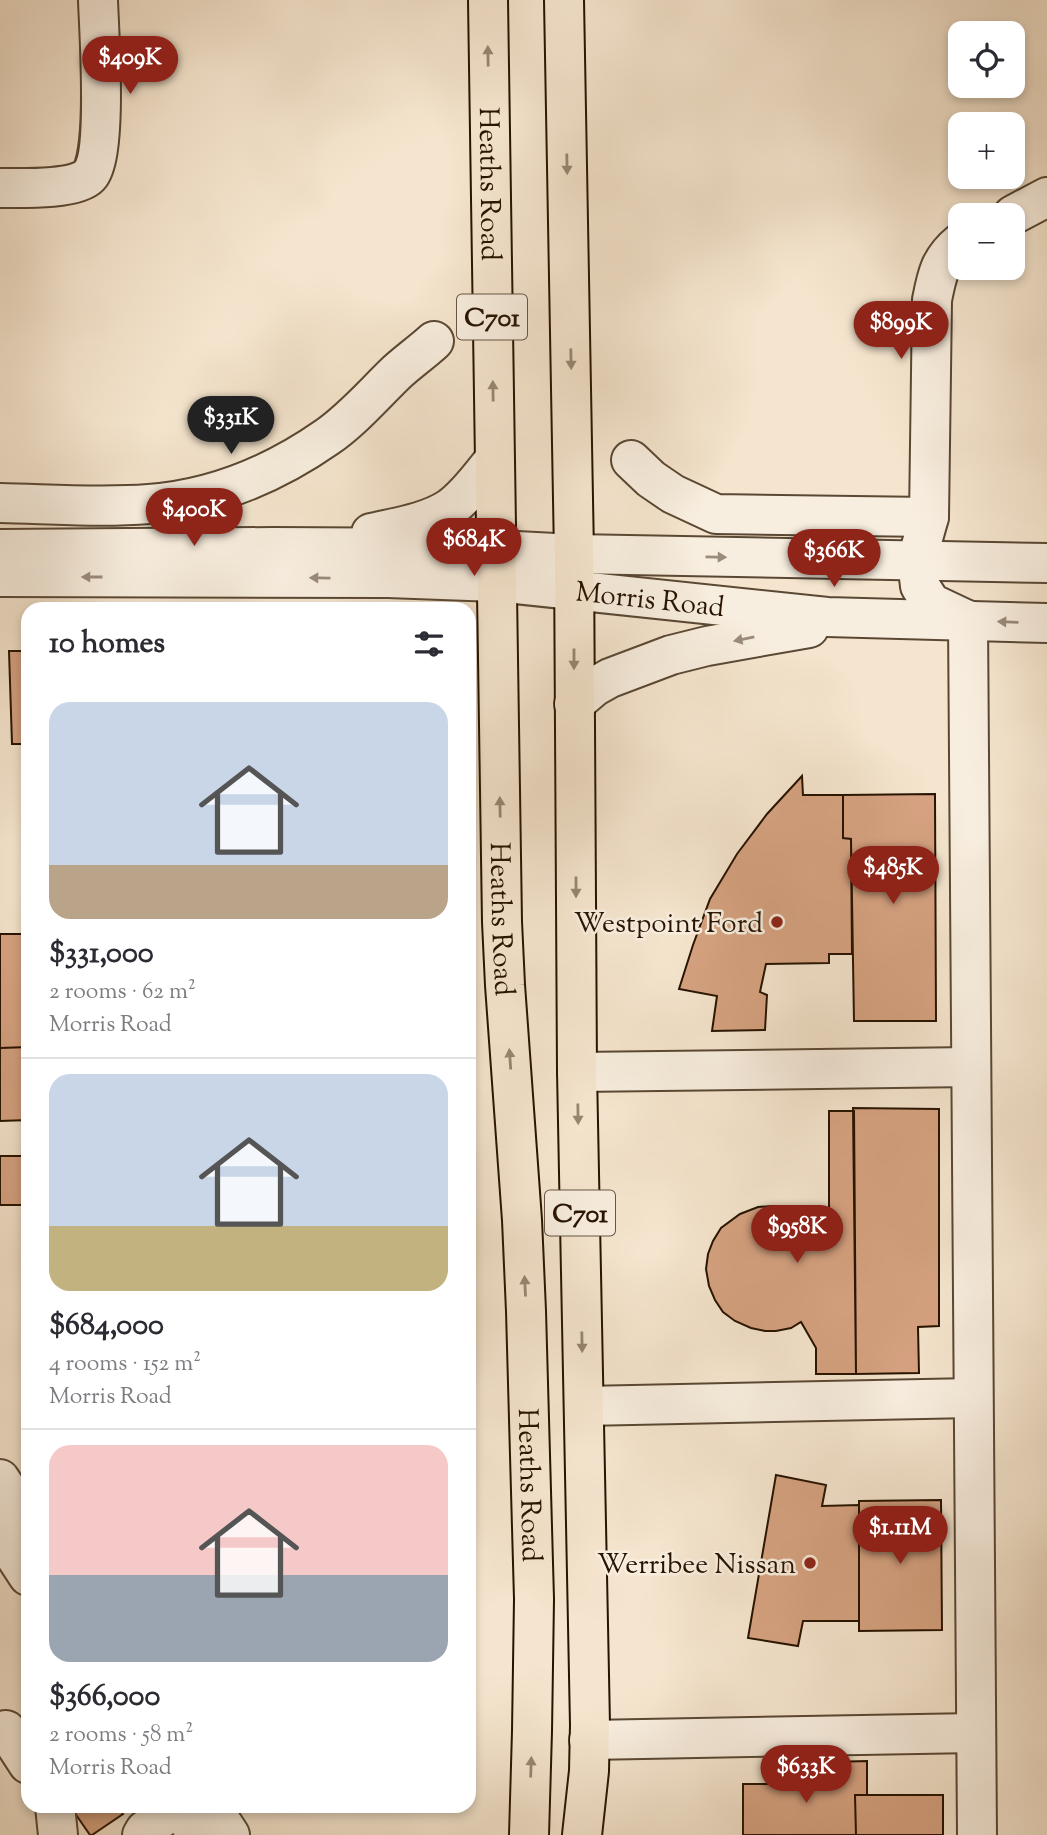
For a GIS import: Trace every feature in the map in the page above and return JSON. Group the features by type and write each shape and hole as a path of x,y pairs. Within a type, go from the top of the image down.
{"main road":[{"name":"Heaths Road","path":"488,0 502,922 522,1220 533,1544 533,1731 529,1835"},
{"name":"Heaths Road","path":"564,0 574,573 577,1072 589,1740 589,1771 582,1835"}],"street":[{"path":"0,188 51,187 73,184 89,176 97,160 101,135 98,0"},
{"path":"1025,209 1047,197"},
{"path":"948,252 937,273 932,300 929,517 917,560 920,586 931,603 968,620 976,1835"},
{"path":"0,503 150,504 197,497 247,482 291,460 329,436 434,341"},
{"path":"311,547 419,522 450,508 494,460"},
{"path":"631,460 651,479 673,494 716,514"},
{"path":"662,556 667,544 683,527 716,514 929,517"},
{"path":"929,517 953,549 967,559 988,561"},
{"name":"Morris Road","path":"0,550 311,547 574,573 662,556 1047,564"},
{"name":"Morris Road","path":"0,577 388,578 496,565"},
{"name":"Morris Road","path":"574,573 625,595 827,617 1047,623"},
{"path":"574,704 593,687 610,678 671,655 753,637 860,619"},
{"path":"577,1072 971,1067"},
{"path":"584,1406 973,1398"},
{"path":"0,1479 11,1530 21,1557"},
{"path":"11,1726 21,1748"},
{"path":"589,1740 975,1733"},
{"path":"56,1813 58,1835"},
{"path":"138,1824 162,1813"},
{"path":"183,1813 197,1835"},
{"path":"216,1813 230,1835"}],"building":[{"path":"9,651 21,651 21,744 12,744"},
{"name":"Westpoint Ford","path":"802,776 803,795 843,795 843,838 851,839 852,954 829,954 829,963 766,964 760,992 767,995 765,1030 712,1031 717,996 679,989 693,945 710,899 737,854 767,814"},
{"path":"935,794 936,1021 854,1021 851,839 843,838 843,795"},
{"path":"0,934 21,934 21,1047 0,1048"},
{"path":"21,1047 21,1120 0,1121 0,1048"},
{"path":"853,1108 939,1109 939,1326 918,1327 919,1373 856,1374"},
{"path":"829,1111 854,1111 856,1374 816,1374 816,1348 801,1322 791,1328 765,1331 735,1321 723,1312 715,1300 706,1269 708,1254 721,1228 740,1214 758,1207 786,1209 810,1221 824,1236 836,1236 835,1223 829,1223"},
{"path":"0,1156 21,1156 21,1205 0,1205"},
{"name":"Werribee Nissan","path":"776,1475 826,1485 822,1506 859,1505 859,1621 803,1621 798,1646 748,1638"},
{"path":"941,1500 942,1630 859,1631 859,1501"},
{"path":"867,1761 867,1795 855,1795 856,1835 743,1835 743,1784 831,1784 831,1762"},
{"path":"855,1795 943,1795 943,1835 856,1835"},
{"path":"75,1813 123,1814 92,1835"}],"place":[{"name":"Westpoint Ford","path":"777,922"},
{"name":"Werribee Nissan","path":"810,1563"}]}
